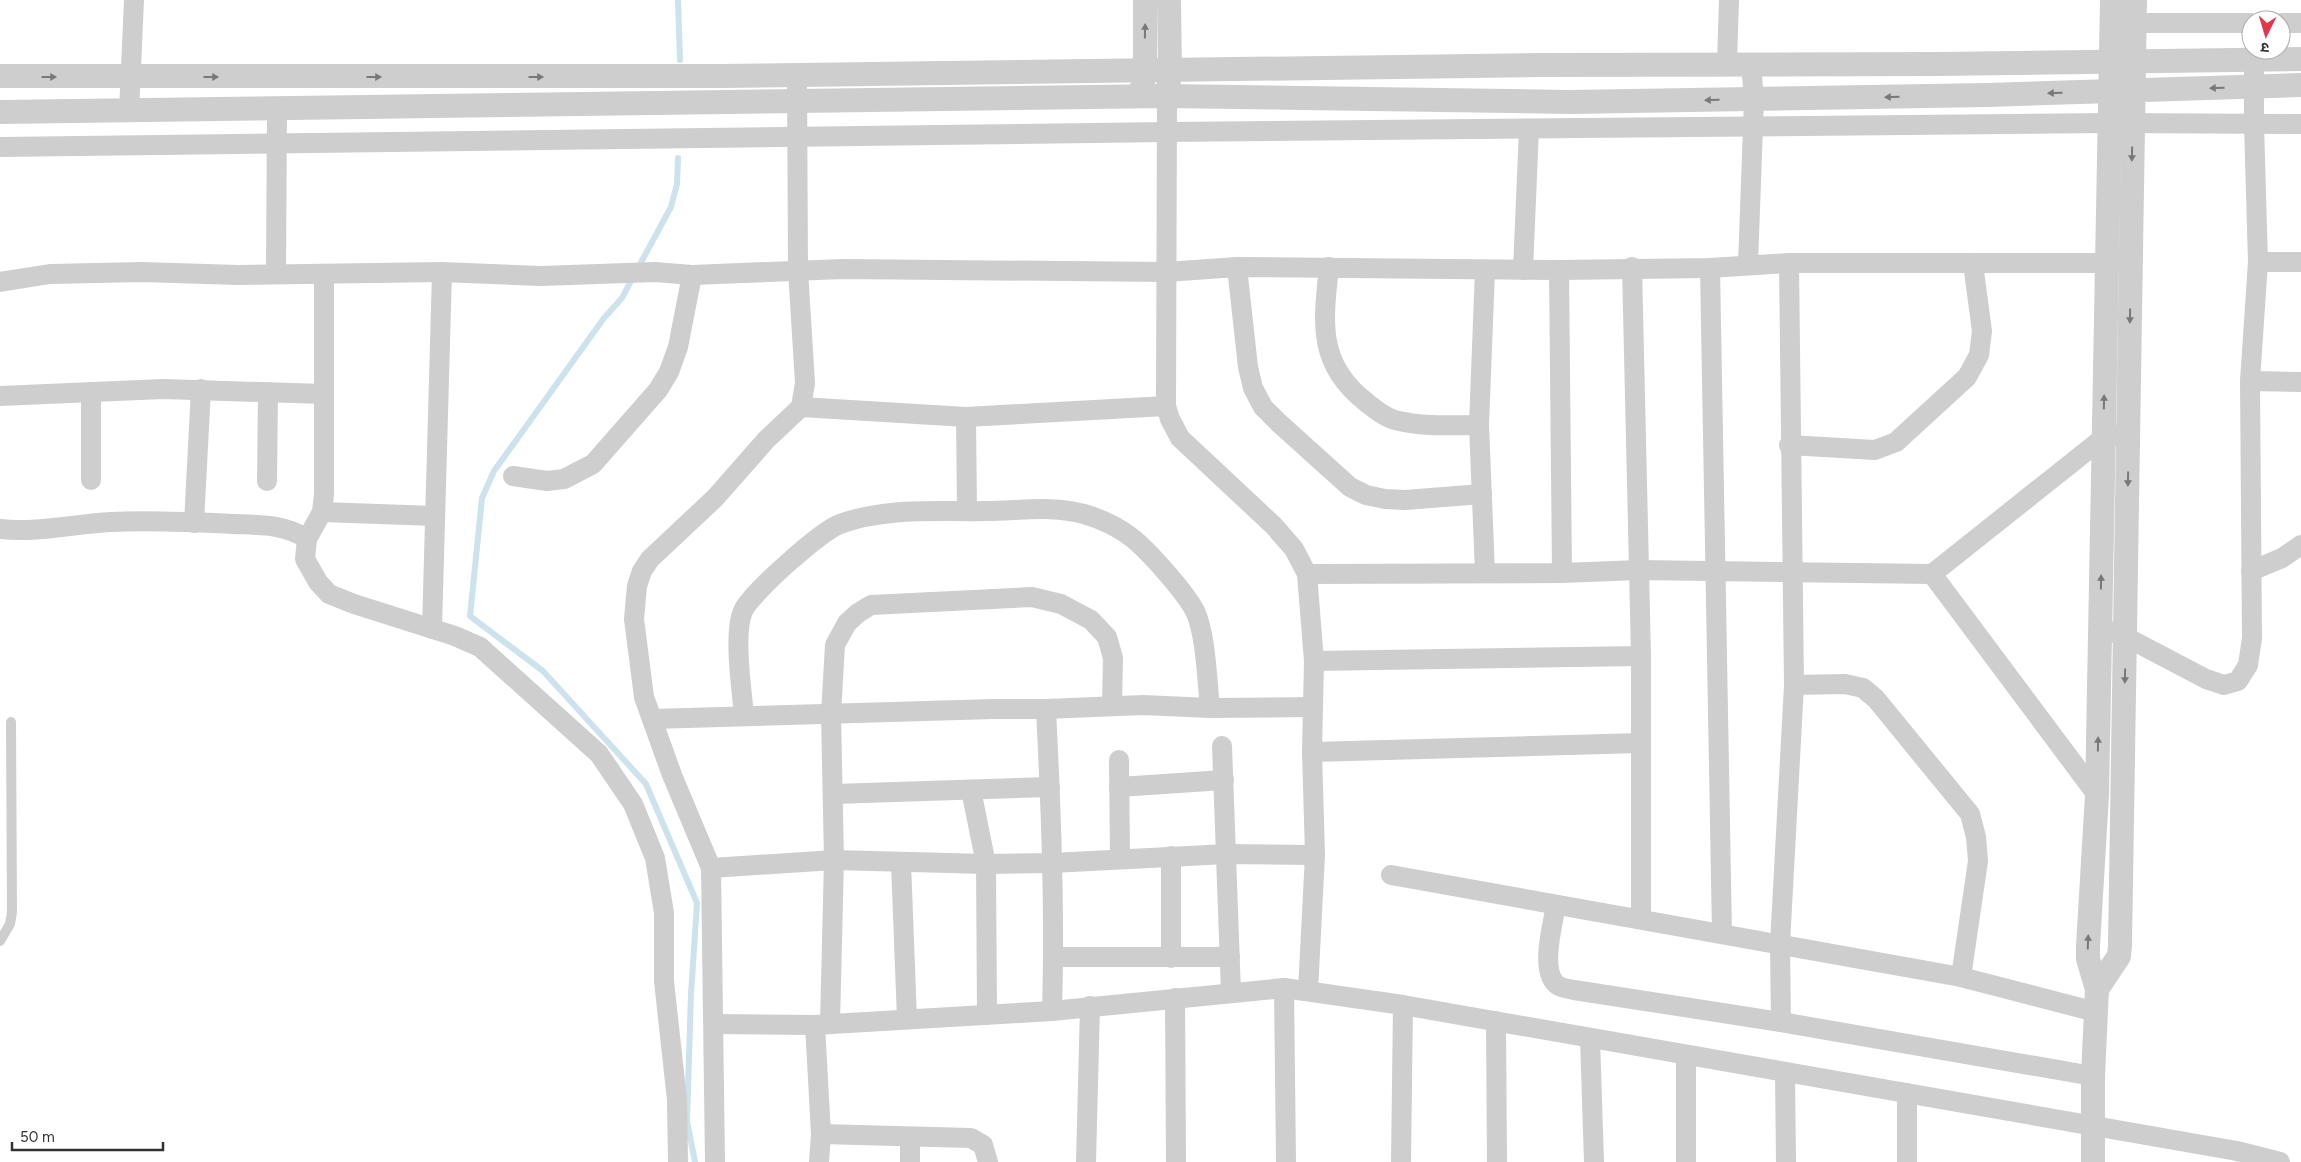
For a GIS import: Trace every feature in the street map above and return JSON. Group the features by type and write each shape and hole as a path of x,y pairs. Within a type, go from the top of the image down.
{"street":[{"path":"129,112 134,0"},
{"path":"1141,96 1145,72 1145,0"},
{"path":"1169,0 1170,72 1167,96 1166,406 1170,419 1180,438 1274,526 1294,549 1307,574 1314,661 1312,752 1315,855 1308,991"},
{"path":"1727,64 1729,0"},
{"path":"2093,1162 2093,1076 2096,1001 2088,959 2088,946 2097,795 2107,263 2121,123 2133,91 2122,62 2112,0"},
{"path":"2096,1001 2119,956 2120,945 2126,638 2128,433 2121,123 2109,92 2122,62 2134,11 2241,22"},
{"path":"0,76 130,78 797,75 2254,60 2258,262 2250,382 2252,638 2248,665 2238,680 2224,685 2206,679 2126,638 2101,628"},
{"path":"1748,265 1754,99 1751,64"},
{"path":"715,1162 711,868 672,775 644,697 634,620 637,586 642,571 650,559 714,498 766,440 801,408 805,383 798,270 797,75"},
{"path":"0,112 129,112 1141,96 1571,102 2109,92 2301,85"},
{"path":"276,273 277,109"},
{"path":"0,147 1168,132 2121,123 2301,124"},
{"path":"1523,270 1529,129"},
{"path":"2258,262 2301,262"},
{"path":"0,282 50,274 142,272 238,275 442,272 541,276 655,272 692,275 798,270 1166,272 1237,267 1329,267 1559,270 1632,267 1710,268 1789,263 2107,263"},
{"path":"1781,1022 1780,944 1794,685 1789,445 1789,263"},
{"path":"1789,445 1875,450 1896,442 1967,377 1979,355 1982,332 1973,264"},
{"path":"1237,267 1248,367 1253,388 1263,407 1280,424 1350,487 1366,496 1385,500 1405,500 1482,494"},
{"path":"1329,267 1324,311 1330,359 1344,380 1360,397 1378,412 1397,421 1421,425 1479,425"},
{"path":"1632,267 1641,656 1641,918"},
{"path":"1710,268 1722,934"},
{"path":"1485,270 1479,425 1485,573"},
{"path":"1559,270 1562,573"},
{"path":"432,629 442,272"},
{"path":"324,274 322,512 307,539 305,560 318,582 329,594 480,647 599,754 633,804 656,858 664,913 664,981 677,1100 678,1162"},
{"path":"513,476 547,481 564,479 593,464 658,390 669,372 678,347 692,275"},
{"path":"2250,382 2301,382"},
{"path":"0,396 163,388 323,394"},
{"path":"194,523 201,389"},
{"path":"91,392 91,480"},
{"path":"267,480 268,392"},
{"path":"801,408 966,417 1166,406"},
{"path":"966,417 967,511"},
{"path":"1307,574 1562,573 1639,570 1932,574 2103,438 2128,433"},
{"path":"744,716 739,627 743,611 770,580 802,551 838,524 876,515 937,510 967,511 1036,508 1082,513 1110,523 1132,538 1173,580 1195,612 1202,636 1210,708"},
{"path":"322,512 435,516"},
{"path":"0,529 41,529 111,522 194,523 274,526 290,530 307,539"},
{"path":"2251,571 2282,558 2301,545"},
{"path":"1932,574 2097,795"},
{"path":"819,1162 822,1024 834,860 831,714 835,645 847,623 871,605 1032,597 1060,604 1091,620 1107,637 1113,658 1112,705"},
{"path":"1314,661 1641,656"},
{"path":"1794,685 1845,684 1863,688 1876,699 1970,814 1976,837 1978,861 1961,977"},
{"path":"652,719 1046,710 1112,705 1210,708 1313,707"},
{"path":"1046,710 1050,787 1054,957 1052,1010"},
{"path":"1312,752 1641,743"},
{"path":"1222,746 1231,993"},
{"path":"1119,760 1120,858"},
{"path":"1119,787 1224,780"},
{"path":"834,794 1050,787"},
{"path":"971,790 986,864 987,1015"},
{"path":"711,868 834,860 986,864 1052,863 1120,858 1227,854 1315,855"},
{"path":"1171,856 1171,958"},
{"path":"901,863 907,1019"},
{"path":"1391,875 1556,905 1641,918 2096,1001"},
{"path":"1556,905 1548,962 1549,974 1557,985 1574,990 1781,1022 2093,1076"},
{"path":"1054,957 1230,957"},
{"path":"714,1024 822,1024 987,1015 1284,988 1403,1005 1496,1021 2094,1126 2237,1156 2267,1157 2280,1162"},
{"path":"1284,988 1286,1162"},
{"path":"1175,998 1176,1162"},
{"path":"1401,1162 1403,1005"},
{"path":"1086,1162 1090,1006"},
{"path":"1496,1021 1497,1162"},
{"path":"1590,1038 1594,1162"},
{"path":"1686,1055 1686,1162"},
{"path":"1785,1072 1786,1162"},
{"path":"1907,1093 1907,1162"},
{"path":"821,1134 910,1138 971,1138 983,1146 988,1162"},
{"path":"910,1138 910,1162"}],"lane":[{"path":"0,941 10,924 12,912 10,722"}],"waterway":[{"path":"678,0 680,60"},
{"path":"638,268 671,207 677,184 678,158"},
{"path":"633,277 622,298 604,318 494,471 482,498 470,616 543,671 646,784 697,903 691,994 687,1121 695,1162"}]}
